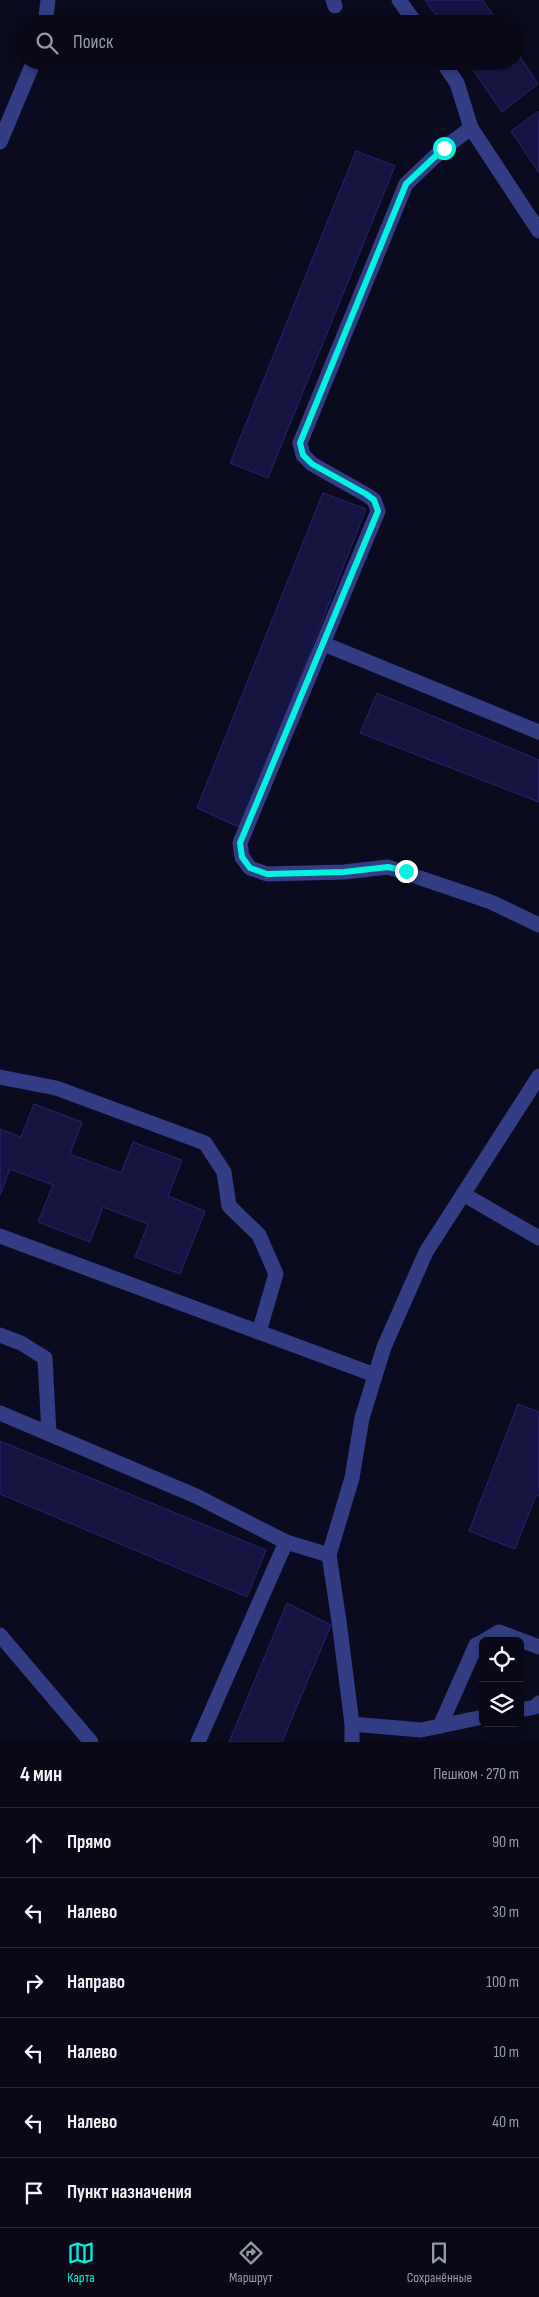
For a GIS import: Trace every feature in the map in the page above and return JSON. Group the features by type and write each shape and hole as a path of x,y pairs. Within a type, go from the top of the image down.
{"lane":[{"path":"46,15 48,0"},
{"path":"399,0 410,15"},
{"path":"0,142 30,70"},
{"path":"448,70 457,83 471,128 539,231"},
{"path":"471,128 444,148 406,184 300,443 303,455 312,464 366,494 374,500 378,511 240,843 242,857 250,868 267,874 344,872 388,867 491,902 539,925"},
{"path":"324,644 539,732"},
{"path":"352,1742 352,1724 329,1555 352,1478 362,1418 384,1347 426,1252 539,1076"},
{"path":"0,1077 56,1088 205,1143 224,1172 229,1206 259,1235 276,1274 259,1332"},
{"path":"463,1194 539,1238"},
{"path":"0,1236 375,1375"},
{"path":"0,1335 21,1343 44,1358 49,1434"},
{"path":"0,1413 196,1496 286,1542 329,1555"},
{"path":"198,1742 286,1542"},
{"path":"490,1637 499,1632 512,1637"},
{"path":"0,1635 91,1742"},
{"path":"524,1641 539,1647"},
{"path":"440,1726 476,1645 479,1643"},
{"path":"524,1709 535,1707 539,1703"},
{"path":"352,1724 421,1730 479,1718"}],"building":[{"path":"425,0 483,0 493,15 436,15"},
{"path":"524,63 538,84 502,112 473,70 524,70"},
{"path":"539,111 539,173 511,131"},
{"path":"356,151 395,166 268,478 230,463"},
{"path":"323,493 366,509 241,828 197,808"},
{"path":"377,693 539,760 539,802 360,733"},
{"path":"34,1104 82,1122 70,1154 121,1173 133,1142 182,1160 168,1196 205,1211 180,1274 135,1257 148,1224 103,1207 90,1242 38,1222 53,1185 10,1169 0,1195 0,1129 21,1137"},
{"path":"518,1404 539,1412 539,1496 536,1495 515,1549 469,1531"},
{"path":"0,1441 266,1550 247,1597 0,1494"},
{"path":"287,1603 331,1625 282,1742 229,1742"}],"route":[{"path":"406,871 388,867 344,872 267,874 250,868 242,857 240,843 378,511 374,500 366,494 312,464 303,455 300,443 406,184 444,148"}]}
